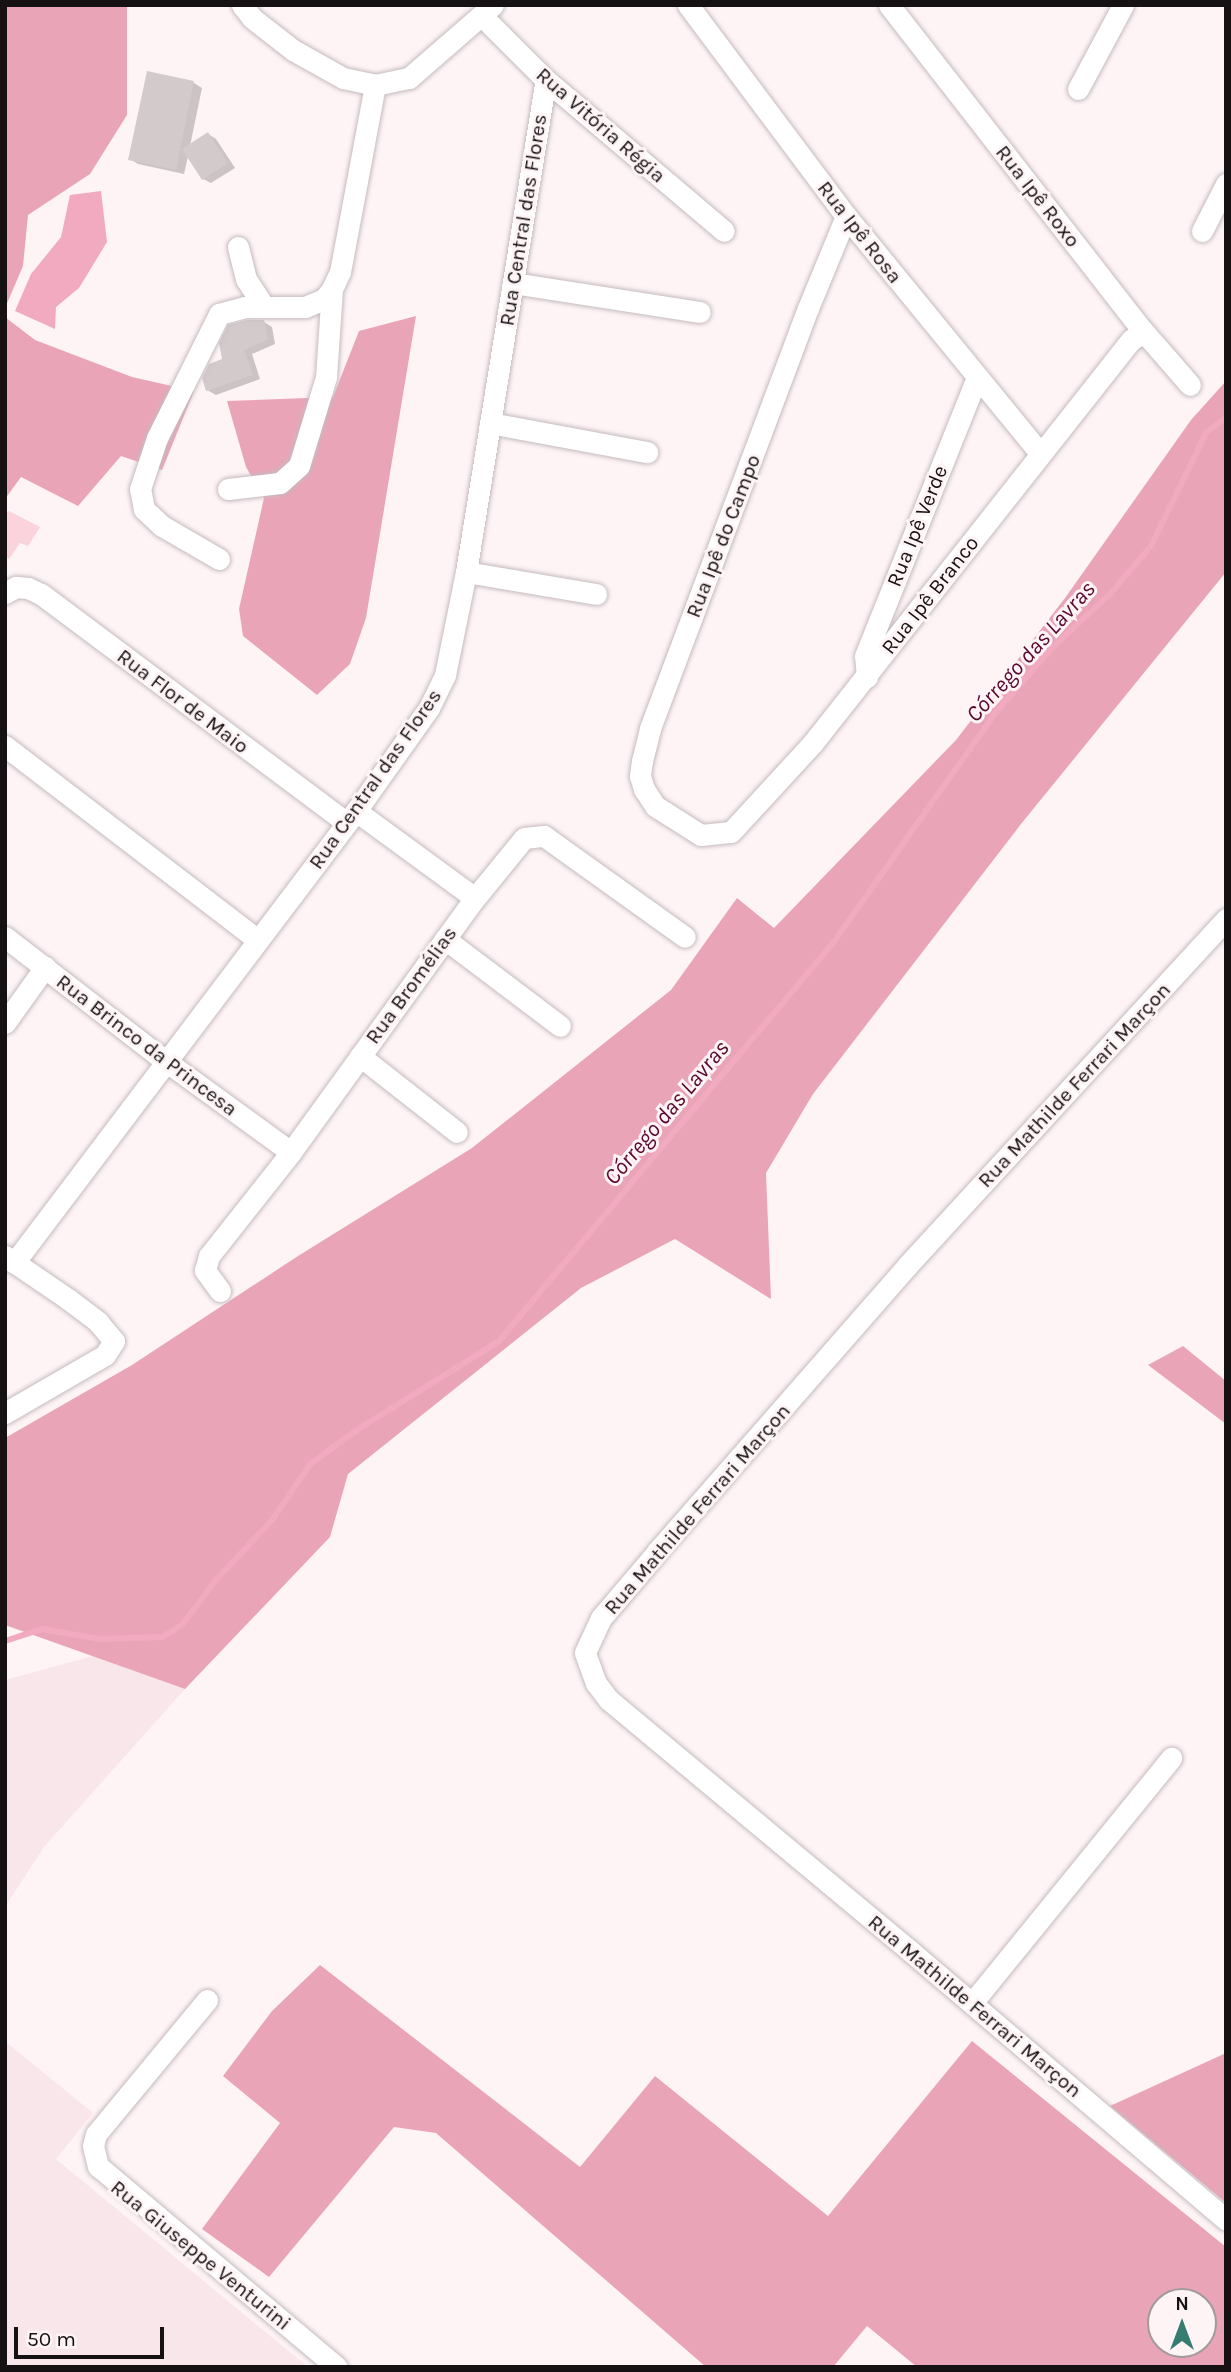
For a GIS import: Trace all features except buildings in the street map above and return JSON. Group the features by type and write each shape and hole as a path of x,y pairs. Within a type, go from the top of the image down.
{"street":[{"path":"242,5 252,18 293,50 342,78 375,85 409,78 487,10"},
{"name":"Rua Ipê Rosa","path":"688,5 846,216 1040,453"},
{"name":"Rua Ipê Roxo","path":"889,5 1144,332 1190,385"},
{"path":"1078,89 1123,5"},
{"name":"Rua Vitória Régia","path":"487,10 546,80 724,231"},
{"name":"Rua Central das Flores","path":"10,1260 167,1062 352,817 429,708 445,675 466,572 546,80"},
{"path":"228,489 280,483 299,466 326,377 332,289 340,272 375,85"},
{"path":"1202,231 1226,184"},
{"name":"Rua Ipê do Campo","path":"701,835 655,806 643,789 640,776 642,761 650,729 803,321 846,216"},
{"path":"238,247 246,279 264,307"},
{"path":"513,283 700,312"},
{"path":"219,559 162,526 144,509 140,489 157,438 219,314 245,307 316,304 332,289"},
{"name":"Rua Ipê Branco","path":"701,835 731,832 744,820 867,677 1130,340 1144,332"},
{"name":"Rua Ipê Verde","path":"867,677 865,656 977,378"},
{"path":"490,424 647,452"},
{"path":"466,572 596,594"},
{"name":"Rua Flor de Maio","path":"10,590 41,594 352,817 475,898"},
{"path":"5,746 258,940"},
{"name":"Rua Bromélias","path":"220,1292 205,1270 209,1256 290,1152 516,845 533,835 544,835 685,937"},
{"name":"Rua Mathilde Ferrari Marçon","path":"1226,919 907,1266 657,1552 601,1618 585,1653 596,1683 609,1700 972,2003 1226,2220"},
{"name":"Rua Brinco da Princesa","path":"5,937 167,1062 290,1152"},
{"path":"445,939 560,1026"},
{"path":"5,1023 45,967"},
{"path":"360,1056 457,1132"},
{"path":"5,1413 104,1355 114,1341 97,1322 10,1260"},
{"path":"972,2003 1171,1758"},
{"name":"Rua Giuseppe Venturini","path":"207,2000 96,2134 93,2146 97,2166 337,2367"}],"shaded area":[{"path":"5,5 127,5 127,115 90,174 28,215 23,266 5,308"},
{"path":"101,191 107,242 79,288 56,307 55,329 15,311 31,274 61,237 70,195"},
{"path":"416,316 366,618 350,664 317,695 243,636 239,609 264,498 246,467 227,401 333,397 359,331"},
{"path":"5,317 35,340 132,377 194,391 162,470 121,456 78,506 21,477 5,499"},
{"path":"1226,381 1226,572 1021,824 813,1094 766,1173 771,1299 675,1239 581,1288 348,1474 330,1537 185,1689 5,1625 5,1438 132,1365 298,1256 472,1148 671,990 737,898 774,928 956,740 1065,598 1191,420"},
{"path":"9,511 40,527 28,546 20,543 9,559 5,556 5,515"},
{"path":"1183,1346 1226,1381 1226,1424 1148,1365"},
{"path":"93,1656 185,1689 44,1847 5,1907 5,1680"},
{"path":"320,1965 580,2167 655,2076 828,2216 972,2041 1226,2247 1226,2367 917,2367 867,2326 833,2367 706,2367 436,2133 394,2127 269,2277 202,2229 280,2123 223,2076 272,2011"},
{"path":"5,2041 93,2113 56,2159 308,2367 5,2367"},
{"path":"1226,2053 1226,2203 1110,2106"}],"waterway":[{"name":"Córrego das Lavras","path":"5,1641 43,1629 98,1639 162,1637 182,1625 215,1581 273,1519 310,1464 360,1428 499,1341 833,943 996,712 1052,648 1110,594 1151,546 1206,433 1226,417"}]}
